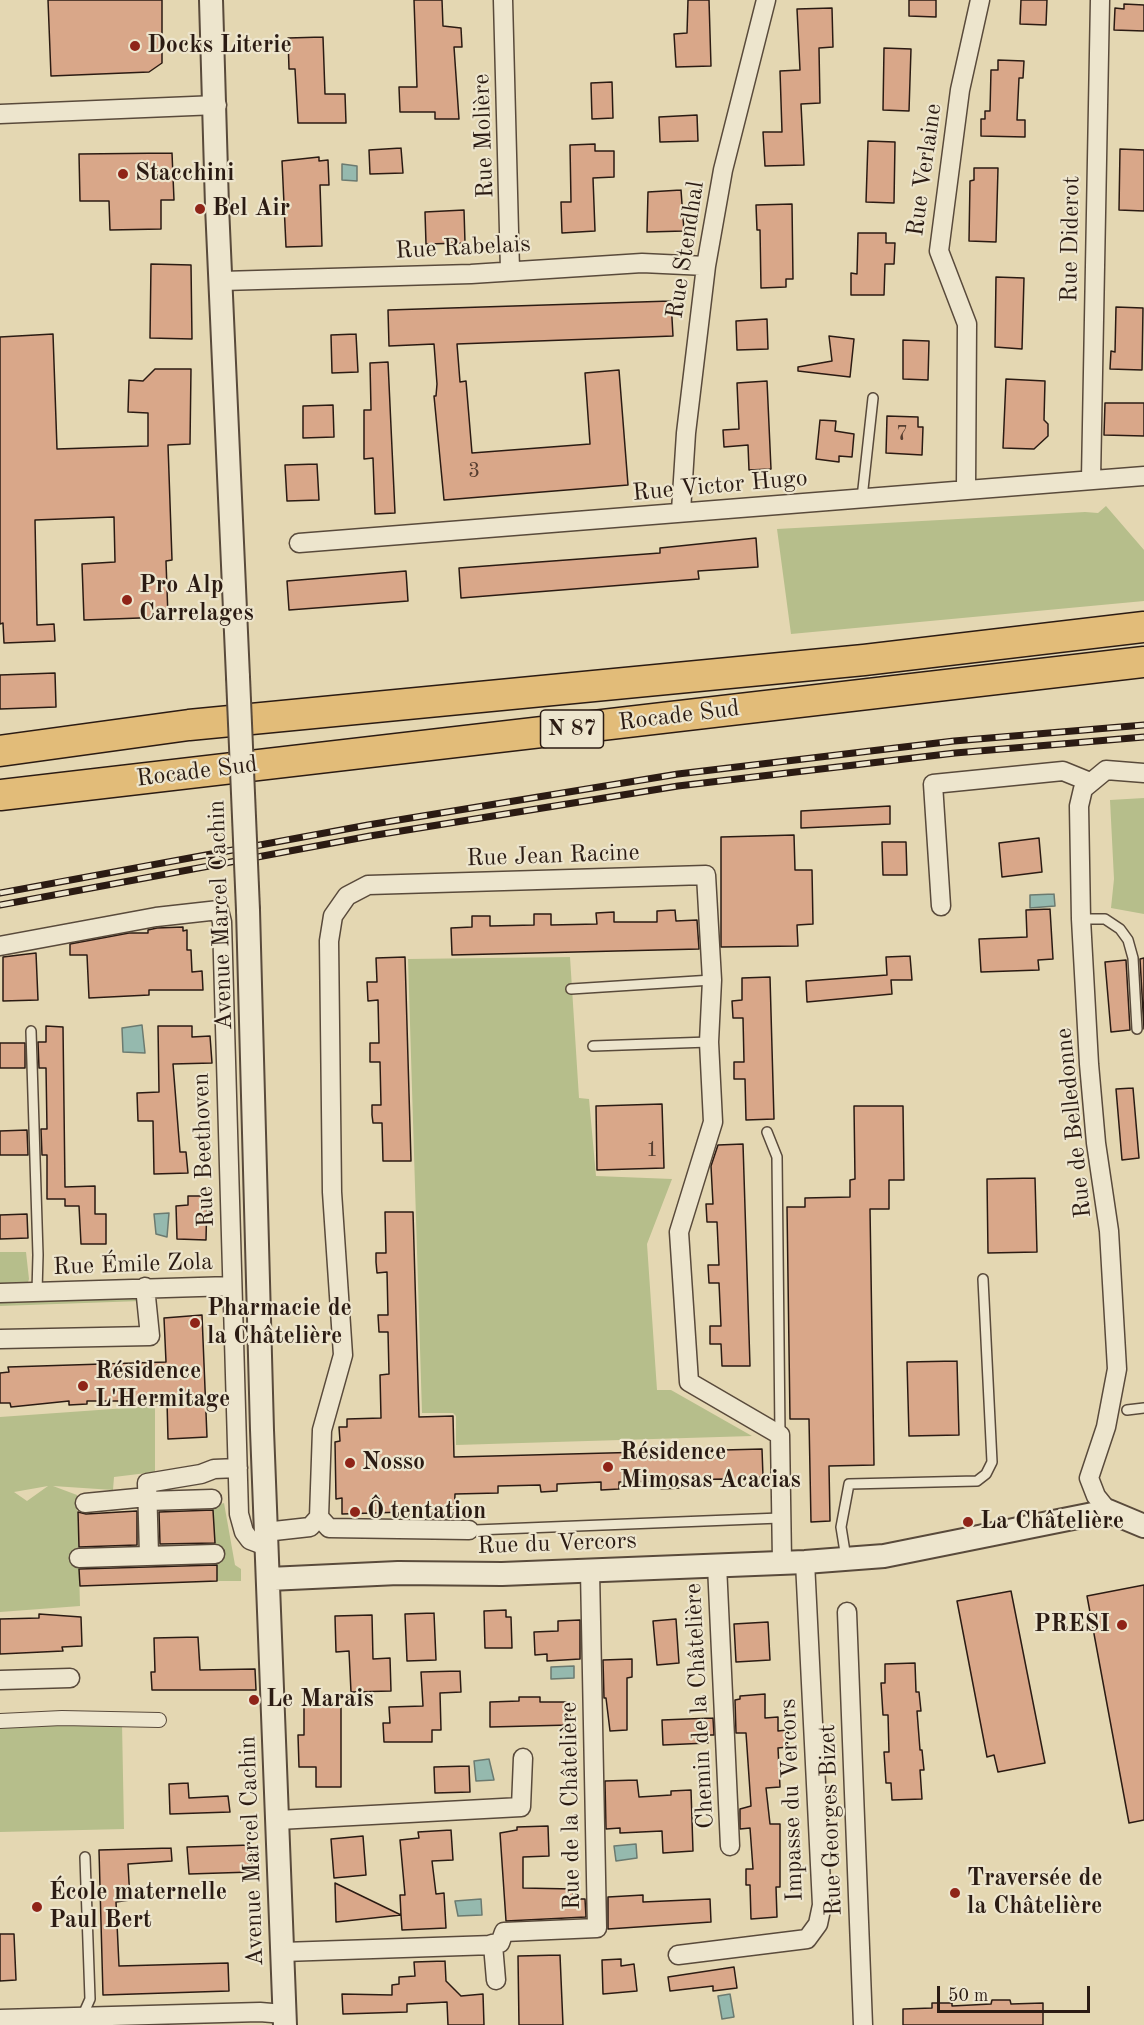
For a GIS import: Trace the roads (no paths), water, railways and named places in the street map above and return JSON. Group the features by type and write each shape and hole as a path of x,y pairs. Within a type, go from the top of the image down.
{"highway":[{"name":"Rocade Sud","path":"0,751 189,725 864,660 1144,627"},
{"name":"Rocade Sud","path":"0,795 1144,662"}],"street":[{"name":"Avenue Marcel Cachin","path":"211,0 248,910 261,1404 285,2020"},
{"name":"Rue Molière","path":"503,0 510,270"},
{"name":"Rue Stendhal","path":"681,511 686,433 706,266 723,170 766,0"},
{"name":"Rue Verlaine","path":"966,488 967,324 939,251 960,90 980,0"},
{"name":"Rue Diderot","path":"1091,479 1100,0"},
{"path":"0,114 216,105"},
{"name":"Rue Rabelais","path":"222,281 471,274 642,263 706,266"},
{"name":"Rue Victor Hugo","path":"299,543 966,488 1144,476"},
{"path":"941,906 933,784 1063,771 1090,782 1106,770 1144,773"},
{"name":"Rue de Belledonne","path":"1090,782 1083,789 1079,806 1081,920 1096,1143 1109,1230 1117,1369 1128,1407 1089,1478 1096,1496 1108,1511"},
{"name":"Rue Jean Racine","path":"319,1517 322,1430 343,1355 332,1192 329,941 333,916 347,896 368,885 403,886 706,875 712,980"},
{"name":"Rue Beethoven","path":"0,946 156,917 219,910 222,922 240,1519 244,1532 250,1540 266,1539"},
{"path":"712,980 710,1042 713,1122 679,1232 689,1382 780,1435 782,1561"},
{"name":"Rue Émile Zola","path":"0,1293 232,1286"},
{"path":"0,1339 150,1336 146,1287"},
{"path":"235,1404 261,1404"},
{"path":"149,1555 147,1483 214,1469 238,1468"},
{"path":"86,1503 147,1499 212,1499"},
{"path":"1108,1511 1144,1526"},
{"name":"Rue du Vercors","path":"269,1579 398,1573 502,1574 782,1561 805,1562 884,1556 1108,1511"},
{"path":"266,1539 310,1527 319,1517 329,1528 472,1530"},
{"path":"79,1558 215,1554"},
{"name":"Impasse du Vercors","path":"678,1954 807,1939 818,1924 822,1905 805,1562"},
{"name":"Chemin de la Châtelière","path":"717,1565 730,1846"},
{"name":"Rue de la Châtelière","path":"283,1952 492,1944 500,1943 504,1932 597,1928 590,1570"},
{"name":"Rue Georges Bizet","path":"847,1612 863,2025"},
{"path":"0,1680 69,1678"},
{"path":"0,1722 62,1718 159,1720"},
{"path":"278,1820 521,1807 524,1758"},
{"path":"492,1944 496,1980"},
{"path":"0,2019 81,2022 260,2012 285,2020"}],"lane":[{"path":"862,498 873,398"},
{"path":"1081,920 1105,919 1120,929 1128,940 1133,958 1137,1029"},
{"path":"571,989 712,980"},
{"name":"Rue Émile Zola","path":"31,1031 38,1255 37,1292"},
{"path":"593,1046 710,1042"},
{"path":"767,1132 777,1156 780,1435"},
{"path":"846,1558 841,1527 849,1484 977,1481 986,1474 992,1462 983,1279"},
{"path":"472,1530 780,1518"},
{"path":"81,2022 90,2000 86,1857"}],"water":[{"path":"342,164 357,166 357,181 342,180"},
{"path":"1054,894 1055,906 1030,908 1030,895"},
{"path":"142,1025 145,1053 123,1052 122,1028"},
{"path":"169,1213 167,1237 156,1234 154,1214"},
{"path":"574,1666 574,1678 551,1679 551,1667"},
{"path":"489,1759 494,1780 476,1781 474,1761"},
{"path":"636,1844 637,1858 616,1861 614,1846"},
{"path":"481,1899 482,1915 458,1916 455,1901"},
{"path":"730,1994 734,2017 722,2019 718,1996"}],"railway":[{"path":"0,893 368,825 678,774 954,741 1144,725"},
{"path":"0,905 370,836 678,786 955,753 1144,737"}],"place":[{"name":"Docks Literie","path":"135,46"},
{"name":"Stacchini","path":"123,174"},
{"name":"Bel Air","path":"200,209"},
{"name":"Pro Alp Carrelages","path":"127,600"},
{"name":"Pharmacie de la Châtelière","path":"195,1323"},
{"name":"Résidence L'Hermitage","path":"83,1386"},
{"name":"Nosso","path":"350,1463"},
{"name":"Résidence Mimosas Acacias","path":"608,1467"},
{"name":"Ô tentation","path":"355,1512"},
{"name":"La Châtelière","path":"968,1522"},
{"name":"PRESI","path":"1122,1625"},
{"name":"Le Marais","path":"254,1700"},
{"name":"Traversée de la Châtelière","path":"955,1893"},
{"name":"École maternelle Paul Bert","path":"37,1907"}]}
